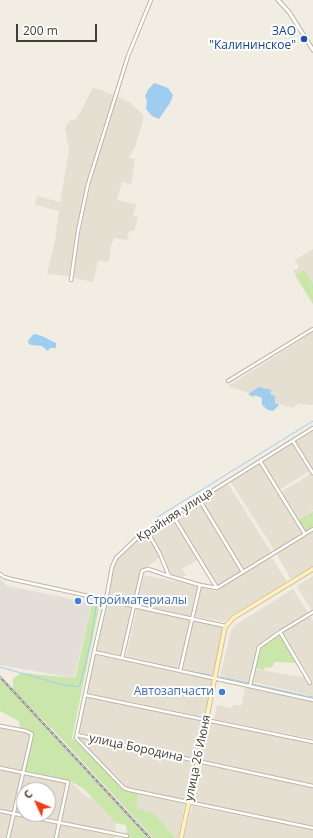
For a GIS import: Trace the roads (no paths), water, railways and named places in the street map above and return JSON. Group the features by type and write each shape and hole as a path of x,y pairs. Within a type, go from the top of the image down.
{"main road":[{"path":"225,626 234,617 313,569"},
{"name":"улица 26 Июня","path":"181,838 225,626"}],"street":[{"path":"71,280 79,226 88,184 128,56 151,0"},
{"path":"278,0 289,12 313,50"},
{"path":"228,382 313,329"},
{"name":"Крайняя улица","path":"76,737 114,561 137,538 147,531 313,428"},
{"path":"293,441 313,473"},
{"path":"260,461 305,534"},
{"path":"199,499 243,572"},
{"path":"172,516 217,588"},
{"path":"122,658 141,573 144,569 200,585 217,588 313,529"},
{"path":"147,531 160,554 169,576"},
{"path":"0,574 11,579 225,626"},
{"path":"180,671 200,585"},
{"path":"250,686 259,647 313,612"},
{"path":"280,632 310,683"},
{"path":"94,652 313,700"},
{"path":"85,695 313,742"},
{"path":"0,726 26,731 32,734 8,838"},
{"path":"76,737 124,788 189,803 313,828"},
{"name":"улица Бородина","path":"76,737 313,786"},
{"path":"0,768 68,782 56,838"},
{"path":"0,811 127,836"}],"water":[{"path":"154,83 168,88 173,95 170,103 159,119 152,116 146,109 147,101 145,96"},
{"path":"34,334 56,343 56,348 50,348 48,351 42,346 31,345 28,343 29,339"},
{"path":"259,387 272,390 270,394 275,396 275,404 277,403 279,405 273,411 268,410 262,405 262,398 255,395 253,397 248,394"}],"waterway":[{"path":"156,518 313,421"},
{"path":"0,667 60,684 78,687 81,682 91,641 97,600"},
{"path":"97,651 121,657"},
{"path":"124,657 180,669"},
{"path":"182,670 211,675"},
{"path":"220,677 250,683"},
{"path":"252,684 306,696"},
{"path":"308,696 313,697"}],"railway":[{"path":"0,677 150,838"}],"place":[{"name":"ЗАО \"Калининское\"","path":"304,39"},
{"name":"Стройматериалы","path":"78,601"},
{"name":"Автозапчасти","path":"222,692"}]}
